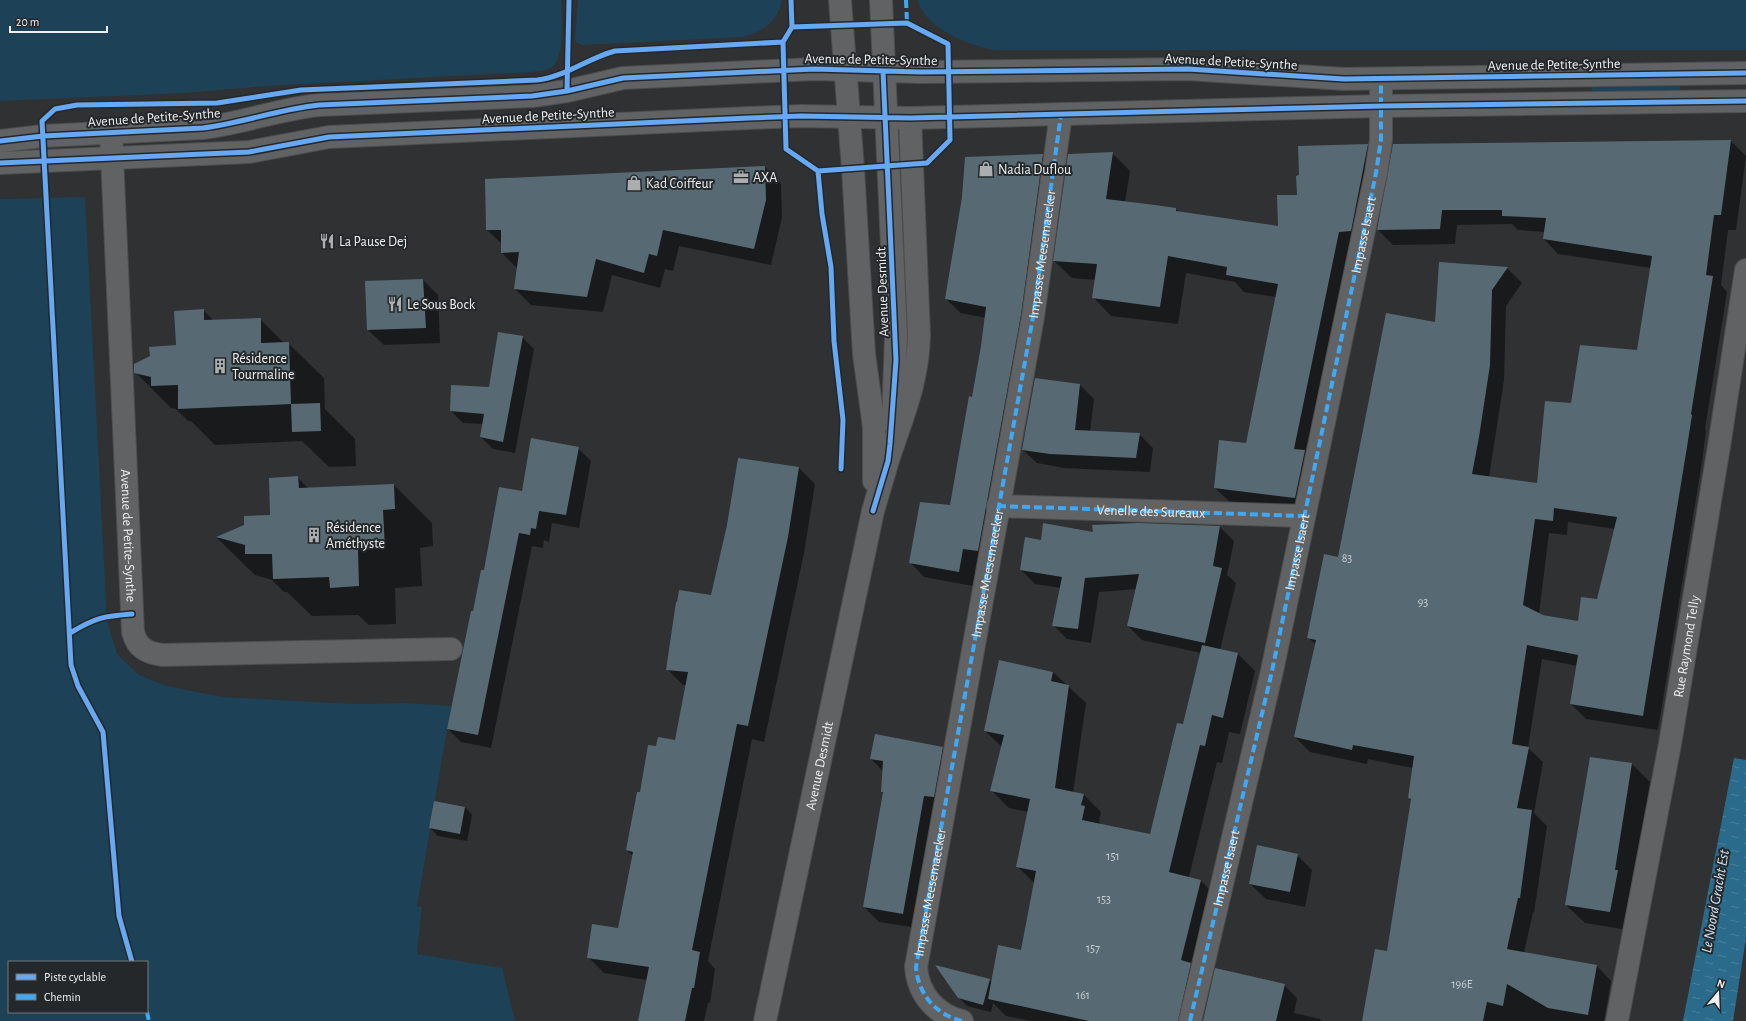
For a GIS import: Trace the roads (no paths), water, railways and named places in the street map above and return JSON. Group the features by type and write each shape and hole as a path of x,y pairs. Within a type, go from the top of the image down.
{"main road":[{"name":"Avenue Desmidt","path":"840,0 864,354 874,427 875,468 873,510"},
{"name":"Avenue Desmidt","path":"881,0 896,336 895,399 888,461"},
{"name":"Avenue de Petite-Synthe","path":"0,141 43,136 213,126 319,105 546,95 623,78 784,70 845,69 942,72 1188,69 1330,78 1380,79 1746,73"},
{"name":"Impasse Isaert","path":"1190,1021 1272,671 1376,173 1381,140 1382,106 1380,79"},
{"name":"Avenue de Petite-Synthe","path":"0,163 249,152 329,136 801,116 910,118 1382,106 1746,101"},
{"name":"Impasse Meesemaecker","path":"957,1020 939,1012 925,996 917,978 916,968 952,775 998,506 1033,317 1061,114"},
{"name":"Avenue Desmidt","path":"765,1021 873,510 911,393 918,360 919,335 910,118"},
{"name":"Avenue de Petite-Synthe","path":"112,133 133,632 137,644 147,651 163,655 451,649"},
{"name":"Rue Raymond Telly","path":"1618,1021 1670,744 1720,440 1746,270"},
{"name":"Venelle des Sureaux","path":"998,506 1304,516"}],"water":[{"name":"Le Noord Gracht Est","path":"1734,758 1746,760 1746,938 1733,1021 1683,1021"}],"place":[{"name":"Nadia Duflou","path":"986,169"},
{"name":"AXA","path":"741,177"},
{"name":"Kad Coiffeur","path":"634,183"},
{"name":"La Pause Dej","path":"327,241"},
{"name":"Le Sous Bock","path":"395,304"},
{"name":"Résidence Tourmaline","path":"220,366"},
{"name":"Résidence Améthyste","path":"314,535"}]}
